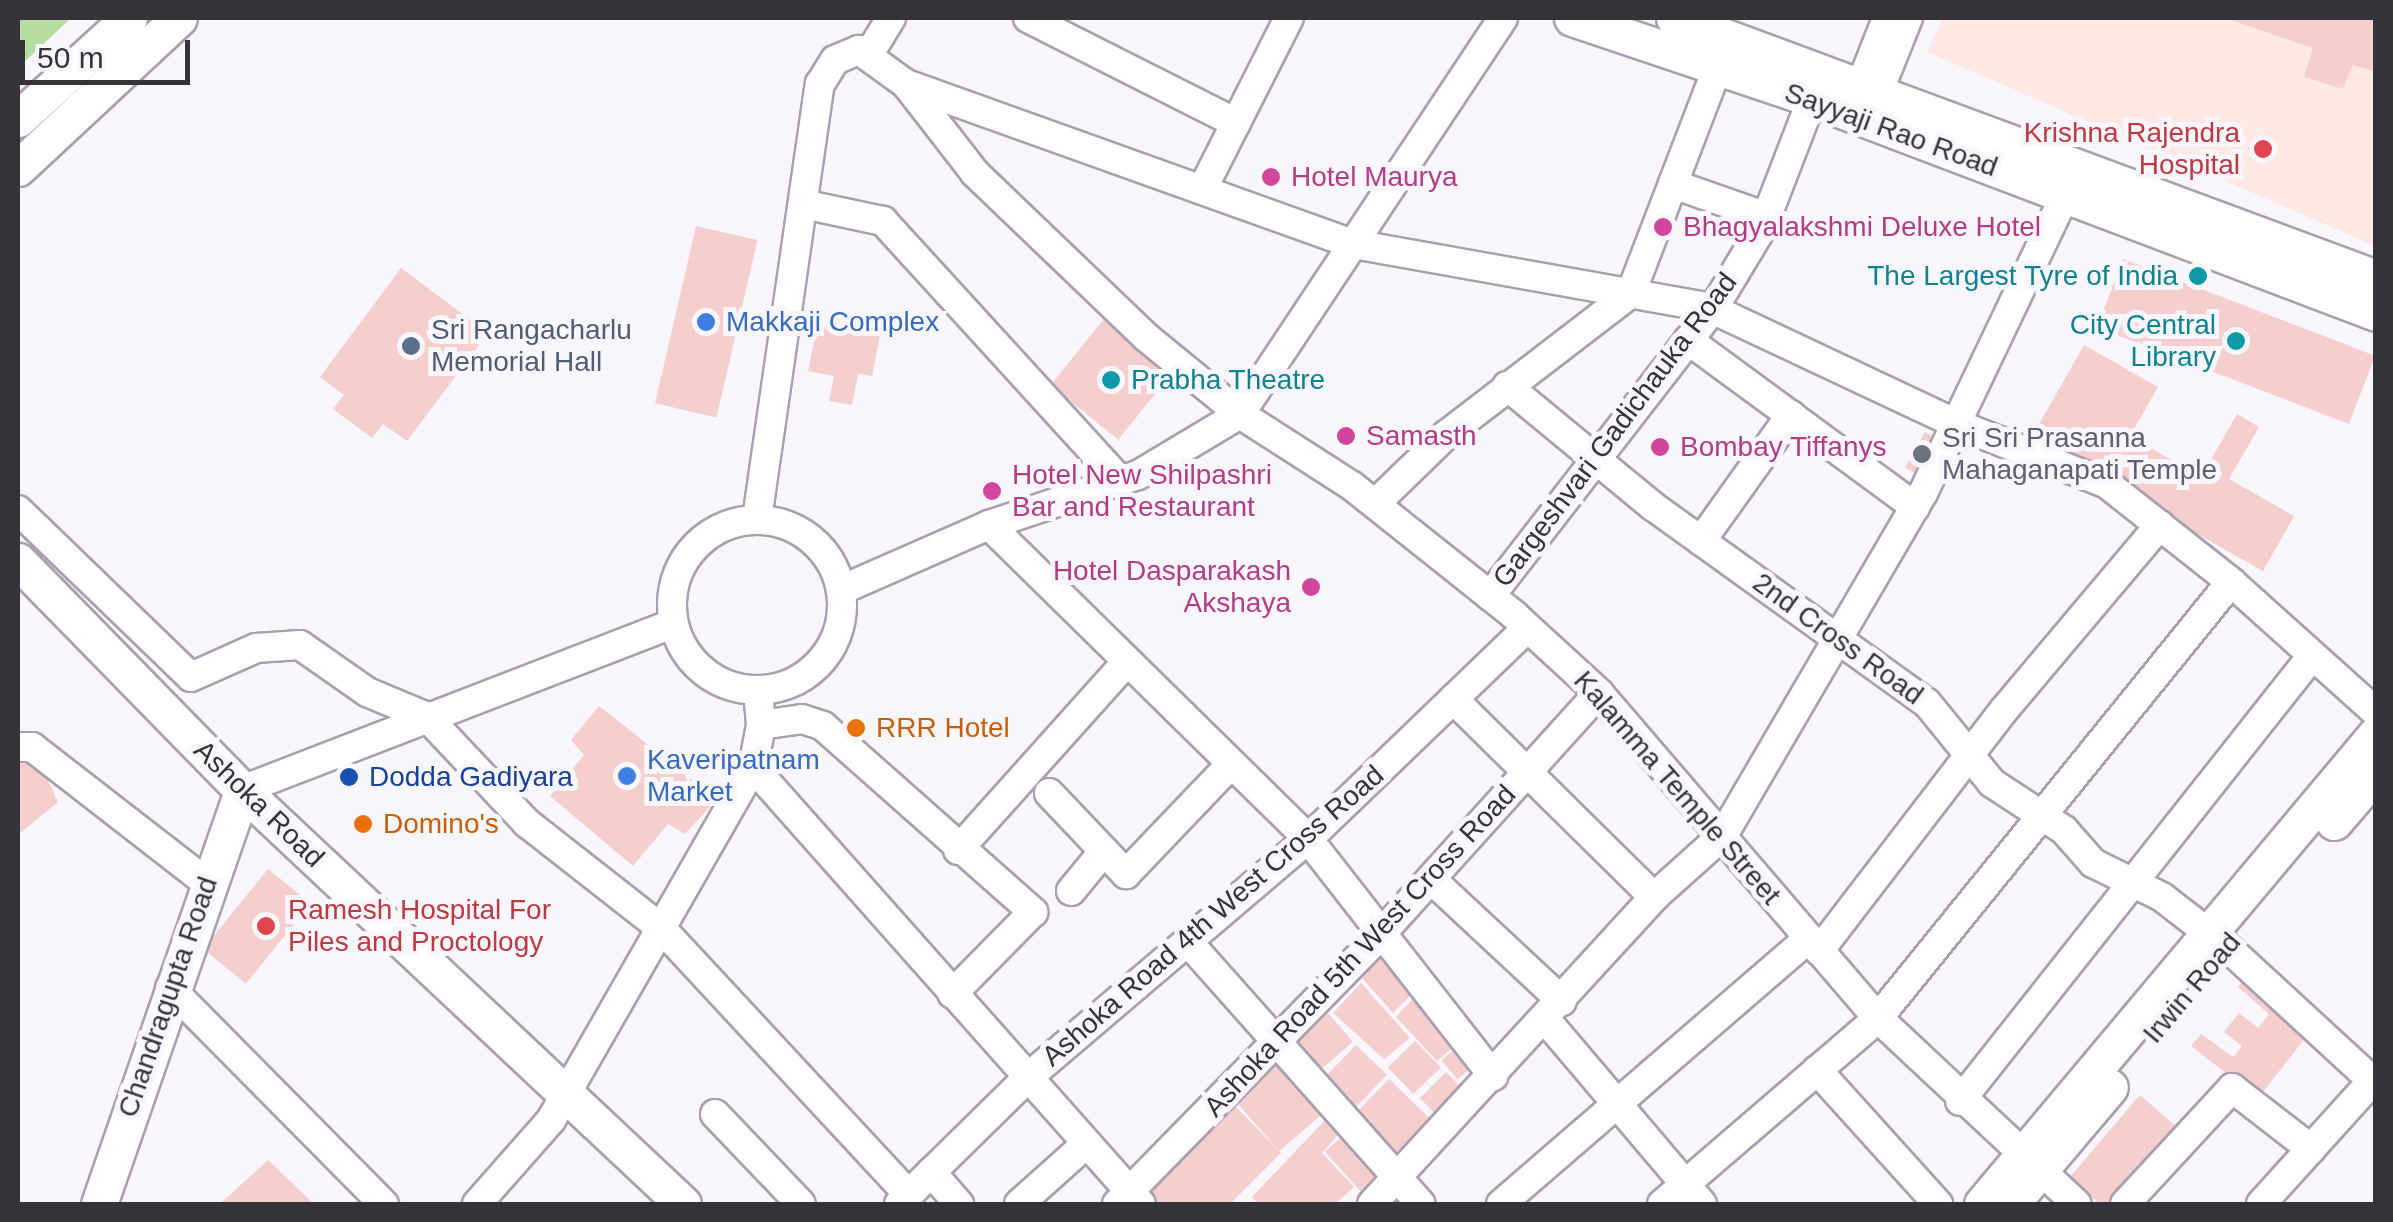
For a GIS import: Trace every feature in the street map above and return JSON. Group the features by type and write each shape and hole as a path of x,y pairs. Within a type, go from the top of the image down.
{"main road":[{"path":"18,119 129,18"},
{"path":"18,168 179,18"},
{"name":"Sayyaji Rao Road","path":"1572,18 1716,70 1812,99 2376,313"},
{"name":"Sayyaji Rao Road","path":"1674,18 2376,278"},
{"name":"Ashoka Road","path":"18,561 242,790 562,1094 684,1204"},
{"path":"2219,941 2376,734"},
{"name":"Irwin Road","path":"2011,1204 2032,1161 2219,941 2376,773"},
{"name":"Chandragupta Road","path":"99,1204 206,882 242,790"},
{"path":"1982,1204 2032,1161"}],"street":[{"path":"869,54 890,18"},
{"path":"1028,18 1236,123"},
{"path":"1202,190 1289,18"},
{"path":"841,590 989,526 1120,481 1240,414 1503,18"},
{"path":"1869,90 1887,18"},
{"path":"1869,90 1908,18"},
{"path":"758,520 820,84 846,53 869,54 906,84 1352,244 1713,309 1958,424 2107,484 2231,582 2376,712"},
{"path":"1375,504 1506,386 1631,293 1716,70"},
{"name":"Kalamma Temple Street","path":"906,84 976,172 1146,337 1240,414 1375,504 1490,596 1600,693 1878,1018 1960,1100 2077,1204"},
{"name":"Gargeshvari Gadichauka Road","path":"1490,596 1713,309 1766,217 1812,99"},
{"path":"1673,184 1766,217"},
{"path":"1372,1204 1654,897 1723,834 1915,507 2066,193"},
{"path":"803,204 883,221 1120,481"},
{"path":"1688,340 1915,507"},
{"name":"2nd Cross Road","path":"1506,386 1702,540 1927,703 1967,758 2064,830 2093,863 2134,881 2219,941 2374,1083"},
{"path":"1702,540 1790,415"},
{"path":"18,510 191,677 256,648 300,644 367,692 427,717 527,823 662,929 904,1200"},
{"path":"758,520 802,532 821,548 841,590 842,620 822,659 787,686 758,692 703,673 684,651 673,624 671,598 690,552 732,523 758,520"},
{"path":"989,526 1308,840 1493,1076"},
{"path":"1501,1204 1813,945 2160,526"},
{"path":"1662,1204 1693,1195 1817,1070 1878,1018 2231,582"},
{"path":"242,790 673,624"},
{"name":"Ashoka Road 4th West Cross Road","path":"904,1200 1026,1079 1308,840 1527,628"},
{"path":"1960,1100 2312,656"},
{"path":"958,850 1125,664"},
{"path":"477,1204 536,1139 662,929 753,767 761,725 758,692"},
{"name":"Ashoka Road 5th West Cross Road","path":"1130,1201 1600,693"},
{"path":"1454,699 1531,769 1654,897"},
{"path":"761,725 802,720 823,726 1032,912 952,994"},
{"path":"18,748 32,746 206,882"},
{"path":"1049,793 1126,874 1230,764"},
{"path":"753,767 1086,1144 1130,1201"},
{"path":"1071,891 1104,851"},
{"path":"1431,879 1554,1010 1618,1103 1693,1195"},
{"path":"1189,944 1274,1046 1421,1204"},
{"path":"170,988 384,1204"},
{"path":"1817,1070 1938,1204"},
{"path":"2261,1204 2374,1083"},
{"path":"2125,1204 2232,1088 2310,1150"},
{"path":"715,1114 802,1204"},
{"path":"1018,1204 1086,1144"},
{"path":"932,1172 960,1204"}],"shaded area":[{"name":"Krishna Rajendra Hospital","path":"1944,18 2375,18 2375,246 1927,52"}],"green space":[{"path":"18,18 71,18 18,68"}],"building":[{"path":"2225,18 2376,18 2376,72 2353,65 2343,89 2304,77 2313,48"},
{"name":"Makkaji Complex","path":"696,226 757,240 716,418 655,403"},
{"name":"City Central Library","path":"2123,259 2375,356 2349,424 2097,327"},
{"name":"Sri Rangacharlu Memorial Hall","path":"401,268 488,333 407,441 383,424 372,438 333,409 344,395 320,377"},
{"path":"854,315 883,320 872,376 858,374 852,405 829,401 834,376 808,371 817,327 850,333"},
{"name":"Prabha Theatre","path":"1104,319 1172,374 1118,440 1051,385"},
{"path":"2084,345 2158,387 2130,436 2201,477 2237,414 2259,427 2229,479 2294,516 2263,571 2030,440"},
{"name":"Sri Sri Prasanna Mahaganapati Temple","path":"1925,432 1941,441 1921,477 1905,468"},
{"name":"Kaveripatnam Market","path":"599,706 717,799 685,834 668,824 633,866 550,796 584,755 571,740"},
{"path":"18,757 42,768 58,802 18,835"},
{"path":"268,869 311,904 246,984 203,949"},
{"path":"1386,952 1416,990 1393,1013 1362,978"},
{"path":"2249,973 2311,1031 2258,1098 2191,1046 2201,1034 2233,1057 2242,1046 2224,1032 2239,1013 2258,1028 2269,1014 2238,987"},
{"path":"1361,983 1410,1038 1384,1059 1333,1013"},
{"path":"1417,994 1457,1044 1437,1061 1396,1017"},
{"path":"1328,1013 1353,1042 1308,1080 1283,1052"},
{"path":"1415,1041 1441,1068 1413,1094 1388,1067"},
{"path":"1356,1045 1387,1075 1349,1114 1318,1084"},
{"path":"1456,1048 1472,1067 1458,1079 1441,1060"},
{"path":"1272,1053 1324,1113 1279,1151 1227,1092"},
{"path":"1446,1072 1472,1098 1446,1124 1420,1098"},
{"path":"1389,1079 1429,1118 1390,1158 1350,1119"},
{"path":"2140,1095 2185,1134 2125,1204 2100,1204 2069,1178"},
{"path":"1229,1100 1281,1153 1230,1204 1147,1204 1136,1194"},
{"path":"1332,1113 1344,1128 1322,1153 1354,1187 1335,1204 1258,1204 1252,1197"},
{"path":"1348,1131 1391,1179 1368,1199 1325,1152"},
{"path":"268,1160 314,1204 220,1204 223,1201"}],"place":[{"name":"Krishna Rajendra Hospital","path":"2263,149"},
{"name":"Hotel Maurya","path":"1271,177"},
{"name":"Bhagyalakshmi Deluxe Hotel","path":"1663,227"},
{"name":"The Largest Tyre of India","path":"2198,276"},
{"name":"Makkaji Complex","path":"706,322"},
{"name":"City Central Library","path":"2236,341"},
{"name":"Sri Rangacharlu Memorial Hall","path":"411,346"},
{"name":"Prabha Theatre","path":"1111,380"},
{"name":"Samasth","path":"1346,436"},
{"name":"Bombay Tiffanys","path":"1660,447"},
{"name":"Sri Sri Prasanna Mahaganapati Temple","path":"1922,454"},
{"name":"Hotel New Shilpashri Bar and Restaurant","path":"992,491"},
{"name":"Hotel Dasparakash Akshaya","path":"1311,587"},
{"name":"RRR Hotel","path":"856,728"},
{"name":"Kaveripatnam Market","path":"627,776"},
{"name":"Dodda Gadiyara","path":"349,777"},
{"name":"Domino's","path":"363,824"},
{"name":"Ramesh Hospital For Piles and Proctology","path":"266,926"}]}
